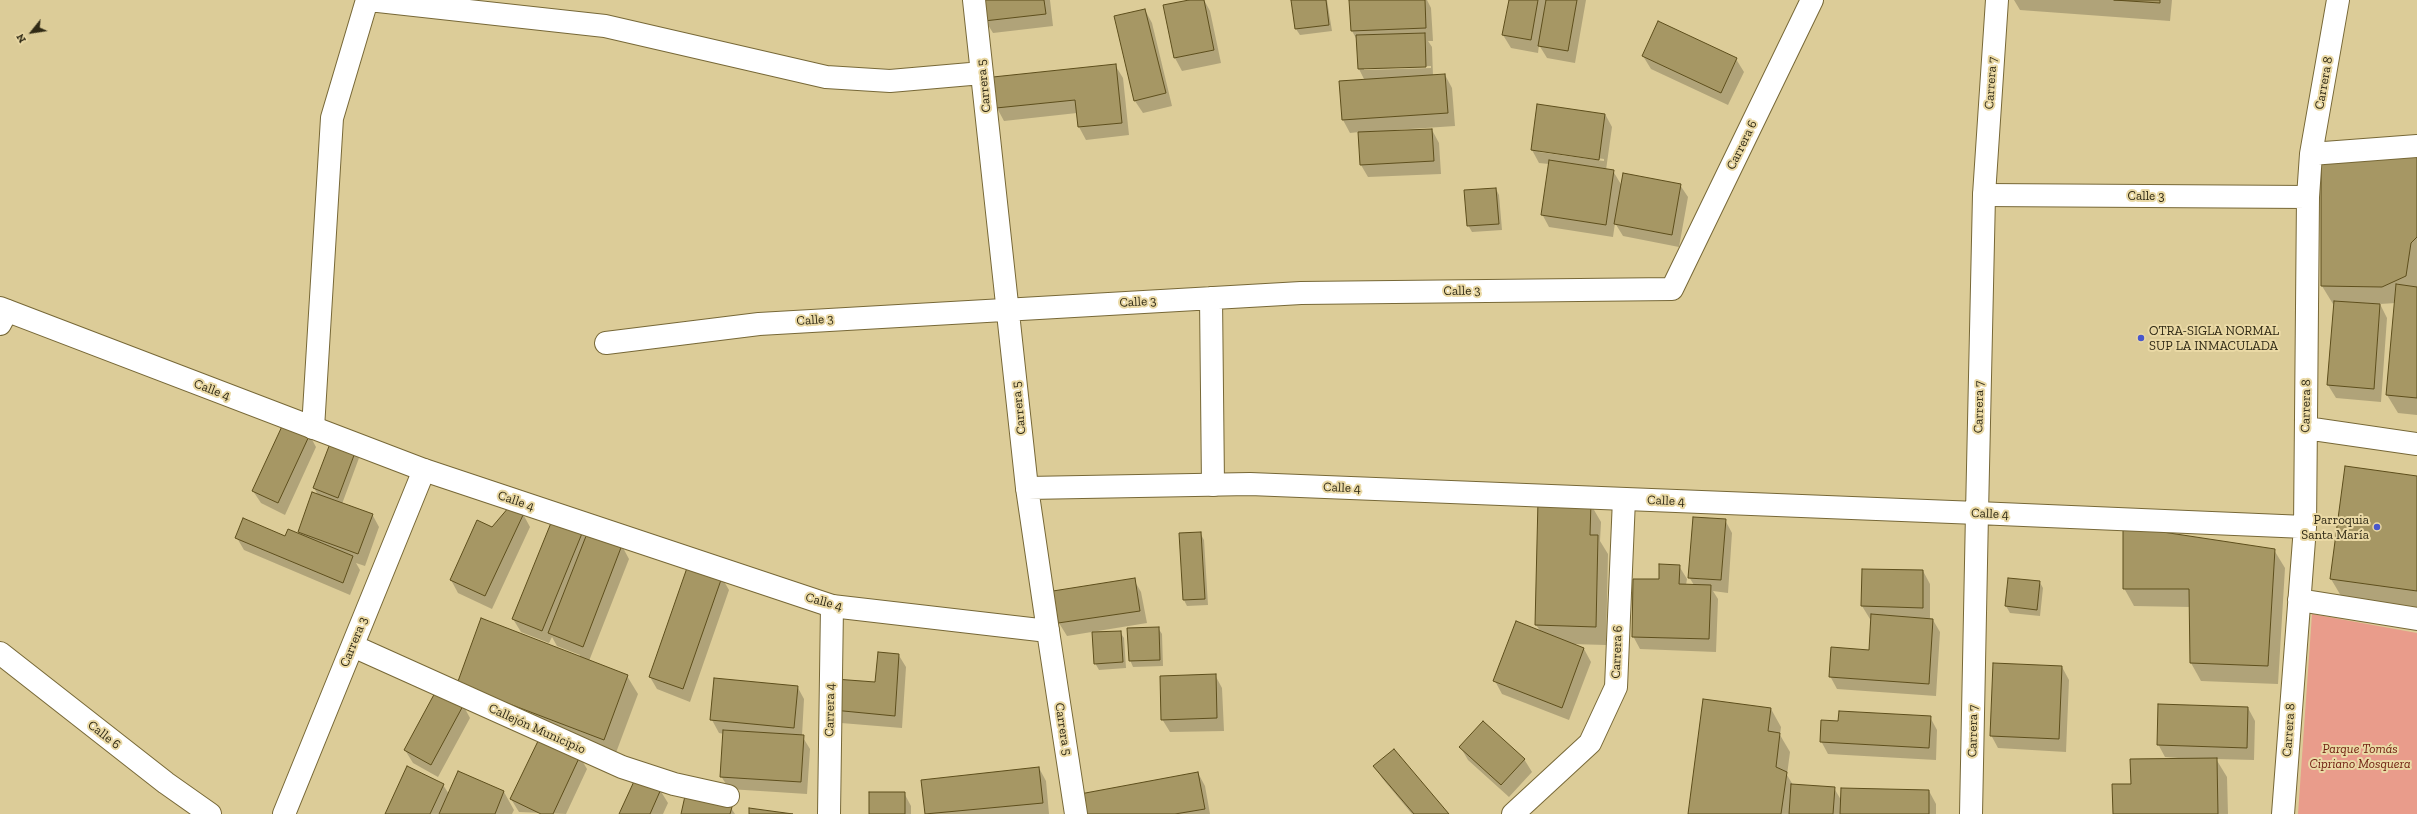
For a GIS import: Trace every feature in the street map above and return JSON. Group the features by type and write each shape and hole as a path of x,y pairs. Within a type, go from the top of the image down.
{"street":[{"path":"313,428 332,118 368,0 606,26 826,77 890,81 982,73"},
{"name":"Carrera 5","path":"974,0 1027,488 1076,814"},
{"name":"Carrera 6","path":"1672,289 1812,0"},
{"name":"Carrera 7","path":"1971,814 1984,194 1997,0"},
{"name":"Carrera 8","path":"2283,814 2305,527 2308,197 2311,154 2338,0"},
{"path":"2311,154 2417,146"},
{"name":"Calle 3","path":"1984,194 2308,197"},
{"name":"Calle 3","path":"606,343 759,324 1008,308 1301,293 1672,289"},
{"path":"1211,298 1213,485"},
{"name":"Calle 4","path":"2,314 424,470 832,606 1048,631"},
{"path":"2306,428 2417,444"},
{"name":"Carrera 3","path":"284,814 424,470"},
{"name":"Calle 4","path":"1027,488 1213,485 1624,499 2305,527"},
{"name":"Carrera 6","path":"1513,814 1590,743 1616,687 1624,499"},
{"path":"2299,600 2417,619"},
{"name":"Carrera 4","path":"829,814 832,606"},
{"name":"Callejón Municipio","path":"352,646 622,767 674,784 728,796"},
{"name":"Calle 6","path":"0,653 166,783 210,814"}],"green space":[{"name":"Parque Tomás Cipriano Mosquera","path":"2312,614 2417,633 2417,814 2298,814"}],"building":[{"path":"982,0 1044,0 1046,14 984,21"},
{"path":"1189,0 1204,0 1214,50 1174,58 1163,5"},
{"path":"1291,0 1326,0 1329,25 1295,29"},
{"path":"1349,0 1425,0 1426,28 1351,31"},
{"path":"1509,0 1538,0 1531,40 1502,35"},
{"path":"1546,0 1577,0 1568,51 1538,46"},
{"path":"2114,0 2160,0 2160,3"},
{"path":"1145,9 1166,93 1134,101 1114,16"},
{"path":"1658,21 1737,58 1721,93 1642,56"},
{"path":"1425,33 1426,67 1358,69 1356,35"},
{"path":"1116,64 1122,123 1078,127 1075,100 996,108 993,77"},
{"path":"1445,74 1448,113 1342,120 1339,81"},
{"path":"1537,104 1605,114 1599,160 1531,150"},
{"path":"1432,129 1434,161 1360,165 1358,132"},
{"path":"2321,155 2417,156 2417,237 2411,243 2406,276 2382,287 2321,286"},
{"path":"1549,160 1614,170 1606,225 1541,215"},
{"path":"1623,173 1681,184 1672,235 1614,224"},
{"path":"1496,188 1499,224 1467,226 1464,190"},
{"path":"2396,284 2417,287 2417,398 2386,395"},
{"path":"2334,301 2380,304 2374,389 2327,385"},
{"path":"284,422 310,434 278,503 252,491"},
{"path":"331,441 356,450 338,498 313,488"},
{"name":"Parroquia Santa María","path":"2345,466 2417,476 2417,591 2330,579"},
{"path":"312,492 373,514 358,554 298,532"},
{"path":"1538,501 1591,502 1590,535 1598,535 1596,627 1535,625"},
{"path":"509,507 524,513 485,596 450,580 477,520 492,527"},
{"path":"1693,517 1726,519 1721,580 1688,578"},
{"path":"243,518 285,536 288,529 353,556 343,583 235,538"},
{"path":"553,518 583,531 542,631 512,619"},
{"path":"2123,526 2275,549 2268,666 2190,663 2189,589 2123,589"},
{"path":"588,531 622,545 583,647 548,633"},
{"path":"1201,532 1205,599 1183,600 1179,533"},
{"path":"1659,564 1680,565 1679,584 1711,585 1709,639 1632,637 1633,579 1659,579"},
{"path":"688,565 722,577 683,689 649,677"},
{"path":"1862,569 1923,570 1923,608 1861,606"},
{"path":"1135,578 1140,611 1058,623 1053,591"},
{"path":"2008,578 2040,581 2037,610 2005,606"},
{"path":"1871,614 1933,619 1929,684 1829,677 1831,647 1869,650"},
{"path":"481,618 628,675 604,740 457,684"},
{"path":"1516,621 1584,648 1562,708 1493,681"},
{"path":"1159,627 1160,660 1129,661 1127,628"},
{"path":"1121,631 1123,662 1094,664 1092,632"},
{"path":"878,652 899,654 895,716 833,710 835,679 875,682"},
{"path":"1993,663 2062,666 2059,739 1990,736"},
{"path":"1216,674 1217,718 1161,720 1160,676"},
{"path":"714,678 798,686 794,728 710,720"},
{"path":"437,689 464,704 431,765 404,750"},
{"path":"1703,699 1771,708 1768,731 1780,733 1776,767 1787,772 1781,814 1688,814"},
{"path":"2158,704 2248,707 2247,748 2157,745"},
{"path":"1839,711 1931,716 1929,748 1820,742 1821,720 1838,721"},
{"path":"1483,721 1525,759 1501,785 1459,747"},
{"path":"723,730 804,735 801,782 720,777"},
{"path":"540,737 580,756 553,814 541,814 510,799"},
{"path":"1394,749 1449,814 1414,814 1373,766"},
{"path":"2217,758 2218,814 2113,814 2112,784 2131,784 2130,759"},
{"path":"407,766 444,784 430,814 385,814"},
{"path":"1039,767 1043,803 925,814 921,780"},
{"path":"458,771 504,791 495,814 439,814"},
{"path":"1198,772 1205,809 1175,814 1084,814 1080,794"},
{"path":"636,777 661,789 650,814 619,814"},
{"path":"1791,784 1835,787 1833,814 1789,814"},
{"path":"1841,788 1929,790 1929,814 1840,814"},
{"path":"869,792 905,792 905,814 869,814"},
{"path":"685,796 732,807 730,814 681,814"},
{"path":"749,808 793,814 749,814"}],"place":[{"name":"OTRA-SIGLA NORMAL SUP LA INMACULADA","path":"2141,338"},
{"name":"Parroquia Santa María","path":"2377,527"}]}
